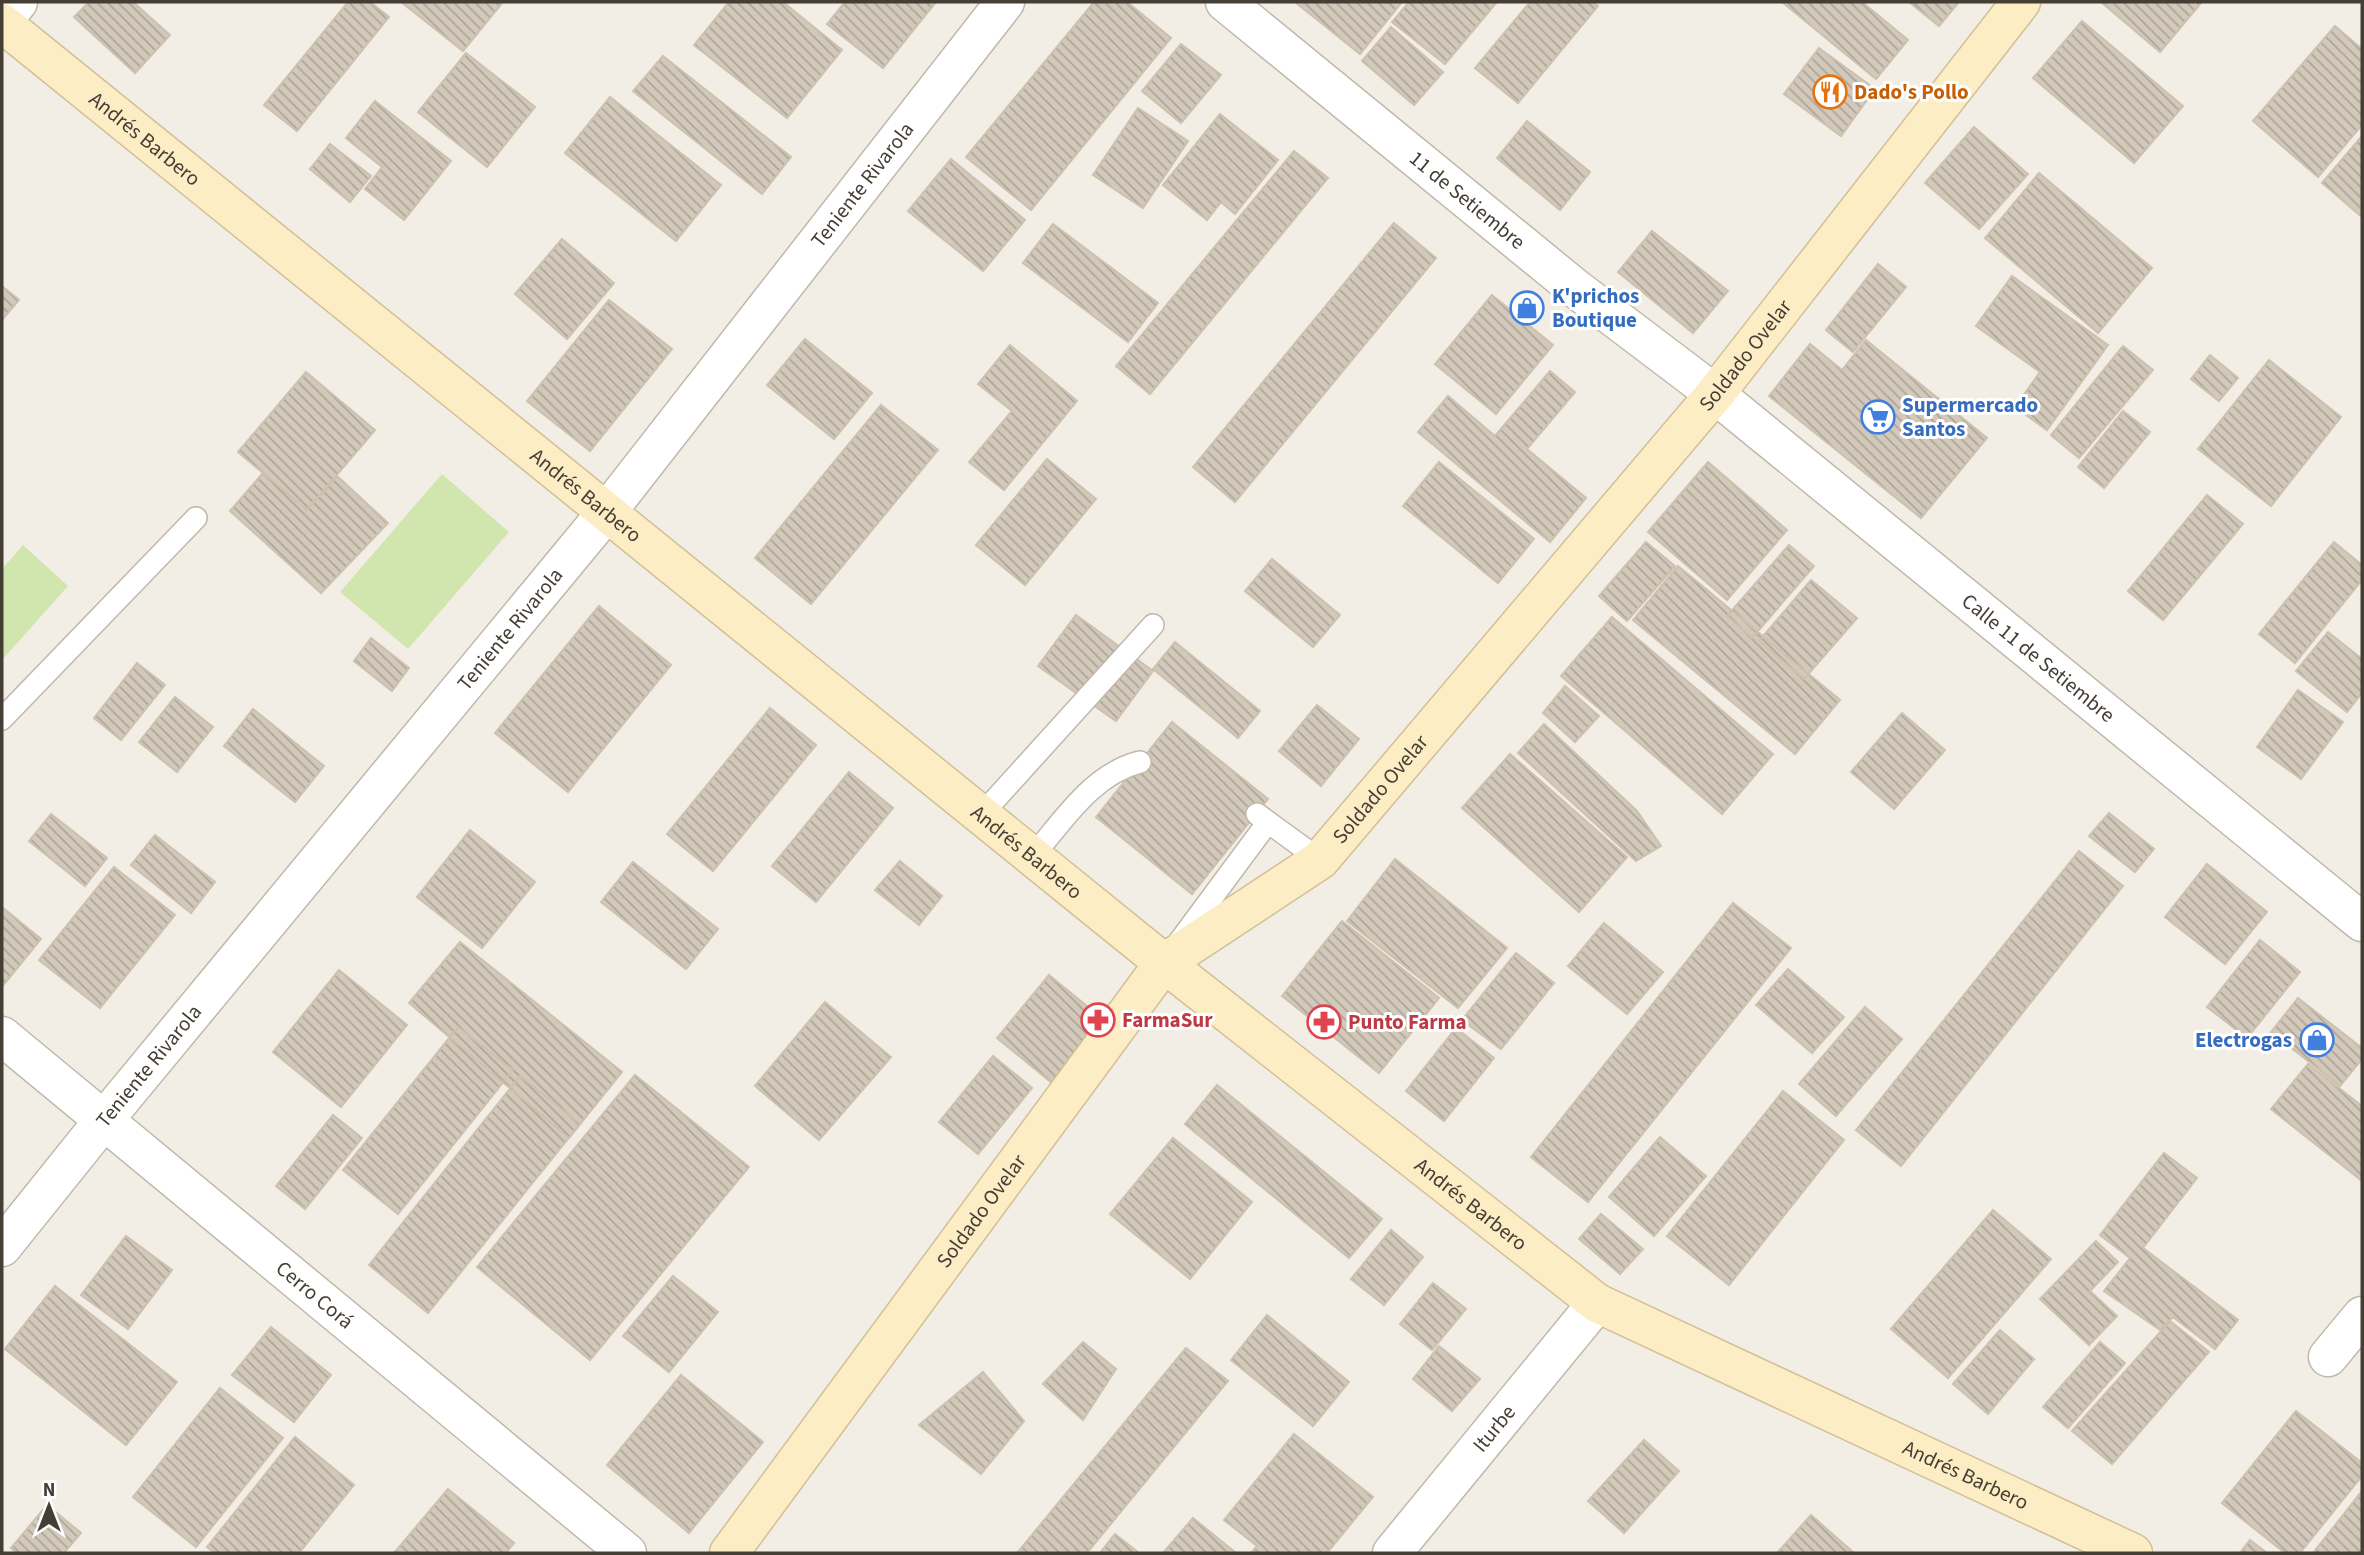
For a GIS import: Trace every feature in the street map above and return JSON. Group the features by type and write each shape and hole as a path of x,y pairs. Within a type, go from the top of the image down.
{"main road":[{"name":"Soldado Ovelar","path":"729,1553 1164,963 1320,860 1715,394 2021,2"},
{"name":"Andrés Barbero","path":"2,22 1032,857 1597,1303 2112,1549"}],"street":[{"path":"2,22 18,2"},
{"name":"Teniente Rivarola","path":"2,1247 606,513 1005,2"},
{"name":"11 de Setiembre","path":"1225,2 1576,288 1715,394"},
{"name":"Calle 11 de Setiembre","path":"1715,394 2362,922"},
{"name":"Cerro Corá","path":"2,1036 627,1553"},
{"name":"Iturbe","path":"1392,1553 1597,1303"},
{"path":"2328,1357 2362,1316"}],"lane":[{"path":"2,719 196,518"},
{"path":"981,815 1153,625"},
{"path":"1032,857 1092,787 1111,772 1140,762"},
{"path":"1164,963 1262,818 1320,860"}],"green space":[{"path":"442,474 509,532 408,649 340,592"},
{"path":"23,545 68,586 2,660 2,569"}],"building":[{"path":"89,2 133,2 170,35 135,73 74,17"},
{"path":"348,2 370,2 389,17 297,131 264,105"},
{"path":"401,2 503,2 463,51"},
{"path":"729,2 783,2 842,50 787,118 694,45"},
{"path":"845,2 936,2 883,68 827,24"},
{"path":"1094,2 1127,2 1171,38 1031,210 966,157"},
{"path":"1295,2 1402,2 1360,54"},
{"path":"1409,2 1497,2 1445,64 1392,22"},
{"path":"1530,2 1593,2 1598,6 1518,103 1475,68"},
{"path":"1782,2 1862,2 1908,40 1876,79"},
{"path":"1909,2 1959,2 1939,26"},
{"path":"2101,2 2202,2 2160,52"},
{"path":"2082,21 2183,106 2134,163 2033,78"},
{"path":"2335,26 2362,49 2362,125 2318,177 2253,121"},
{"path":"1391,27 1443,72 1414,105 1362,61"},
{"path":"1181,44 1221,75 1181,123 1142,91"},
{"name":"Dado's Pollo","path":"1819,48 1875,89 1841,136 1784,94"},
{"path":"466,53 535,107 487,167 418,112"},
{"path":"663,56 791,157 762,194 633,91"},
{"path":"610,97 721,185 676,241 565,153"},
{"path":"375,101 451,161 404,220 365,189 382,167 346,138"},
{"path":"1138,108 1188,141 1143,208 1093,175"},
{"path":"1220,114 1278,160 1235,214 1221,202 1207,220 1163,185"},
{"path":"1527,121 1590,172 1560,210 1497,158"},
{"path":"1974,127 2028,174 1979,229 1925,183"},
{"path":"2362,136 2362,217 2322,183"},
{"path":"330,144 371,176 350,202 310,169"},
{"path":"1294,151 1328,178 1150,394 1116,366"},
{"path":"951,159 1025,220 983,271 908,211"},
{"path":"2039,173 2152,268 2098,333 1985,238"},
{"path":"1394,223 1436,258 1235,502 1193,467"},
{"path":"1053,224 1158,303 1128,342 1023,263"},
{"path":"1652,231 1728,291 1693,333 1618,272"},
{"path":"562,239 614,283 567,339 515,294"},
{"path":"1878,264 1906,287 1853,352 1826,330"},
{"path":"2012,276 2108,345 2047,430 2015,407 2040,372 1976,326"},
{"path":"2,286 19,300 2,320"},
{"path":"1492,295 1553,345 1496,414 1435,364"},
{"path":"609,300 672,349 590,451 527,401"},
{"path":"805,339 872,393 834,439 767,385"},
{"name":"Supermercado Santos","path":"1866,340 1987,438 1921,518 1769,396 1810,344 1842,370"},
{"path":"1010,345 1077,401 1004,490 969,462 1012,411 978,384"},
{"path":"2123,346 2153,370 2079,458 2051,435"},
{"path":"2210,355 2238,378 2219,401 2191,379"},
{"path":"2269,360 2341,417 2271,506 2198,449"},
{"path":"1550,371 1575,392 1527,449 1586,498 1550,542 1418,432 1448,396 1495,436"},
{"path":"306,372 375,430 307,510 238,452"},
{"path":"881,405 938,450 811,604 755,558"},
{"path":"2123,411 2150,432 2104,488 2078,467"},
{"path":"1047,459 1096,499 1025,585 976,545"},
{"path":"1439,462 1534,539 1498,583 1403,506"},
{"path":"1708,462 1787,530 1727,600 1648,532"},
{"path":"263,473 307,510 337,476 388,523 321,593 230,511"},
{"path":"2207,495 2243,524 2163,620 2128,591"},
{"path":"1646,542 1675,566 1627,621 1599,596"},
{"path":"2334,542 2362,565 2362,580 2295,663 2259,634"},
{"path":"1789,545 1814,566 1752,638 1727,616"},
{"path":"1272,559 1340,615 1313,647 1245,591"},
{"path":"1678,566 1840,700 1795,754 1633,620"},
{"path":"1811,580 1857,618 1804,679 1759,641"},
{"path":"599,606 671,665 568,792 495,733"},
{"path":"1076,615 1153,671 1116,721 1038,666"},
{"path":"1612,617 1773,754 1722,814 1561,676"},
{"path":"2328,632 2362,659 2362,693 2347,712 2296,671"},
{"path":"371,638 409,668 392,691 354,661"},
{"path":"1175,642 1260,711 1238,738 1153,669"},
{"path":"137,663 165,685 121,740 94,718"},
{"path":"1565,686 1599,716 1575,742 1543,713"},
{"path":"2298,690 2343,722 2301,779 2257,747"},
{"path":"175,697 213,727 177,772 139,742"},
{"path":"1317,705 1359,739 1321,786 1279,751"},
{"path":"770,708 816,745 713,871 667,834"},
{"path":"253,709 324,766 295,802 224,746"},
{"path":"1902,713 1945,750 1894,809 1851,772"},
{"path":"1172,722 1268,799 1192,894 1096,817"},
{"path":"1544,724 1637,811 1661,846 1636,861 1518,753"},
{"path":"1510,754 1627,857 1579,912 1462,808"},
{"path":"849,772 893,808 816,902 772,866"},
{"path":"2109,813 2154,849 2135,872 2089,836"},
{"path":"51,814 107,858 85,886 29,841"},
{"path":"470,830 535,882 482,948 417,897"},
{"path":"155,835 215,882 191,913 131,865"},
{"path":"2079,851 2123,886 1901,1166 1856,1130"},
{"path":"1395,859 1507,948 1458,1008 1347,921"},
{"path":"900,861 942,896 919,925 875,890"},
{"path":"633,862 718,929 686,969 601,902"},
{"path":"2207,864 2267,912 2225,964 2165,917"},
{"path":"114,867 175,915 100,1008 39,960"},
{"path":"1733,903 1791,948 1588,1202 1531,1157"},
{"path":"2,907 41,939 2,987"},
{"path":"1342,921 1439,998 1379,1073 1282,996"},
{"path":"1604,923 1663,972 1627,1014 1568,966"},
{"path":"2260,940 2300,972 2247,1038 2207,1007"},
{"path":"460,942 622,1072 569,1138 409,1003"},
{"path":"1516,953 1554,983 1501,1049 1462,1020"},
{"path":"1788,969 1844,1017 1812,1053 1756,1005"},
{"path":"339,970 407,1025 341,1107 273,1052"},
{"path":"1049,975 1126,1038 1074,1101 997,1038"},
{"name":"Electrogas","path":"2298,998 2362,1048 2362,1059 2340,1086 2271,1032"},
{"path":"825,1002 891,1057 819,1140 755,1086"},
{"path":"1865,1007 1902,1039 1836,1116 1799,1084"},
{"path":"458,1027 513,1070 398,1214 343,1170"},
{"path":"1456,1028 1494,1058 1444,1121 1406,1091"},
{"path":"993,1056 1032,1088 978,1154 939,1122"},
{"path":"2308,1064 2362,1106 2362,1181 2271,1109"},
{"path":"635,1075 749,1167 590,1360 477,1267"},
{"path":"520,1076 580,1124 428,1313 369,1265"},
{"path":"1217,1085 1382,1219 1349,1258 1185,1124"},
{"path":"1783,1091 1844,1140 1729,1285 1667,1236"},
{"path":"333,1115 362,1138 305,1209 276,1186"},
{"path":"1660,1137 1706,1176 1654,1236 1609,1197"},
{"path":"1173,1138 1252,1202 1190,1279 1110,1214"},
{"path":"2164,1153 2197,1178 2143,1248 2238,1320 2215,1349 2173,1317 2160,1330 2104,1291 2130,1258 2100,1235"},
{"path":"1993,1210 2051,1259 1948,1378 1891,1329"},
{"path":"1601,1214 1643,1249 1620,1274 1579,1239"},
{"path":"1391,1230 1423,1257 1384,1305 1351,1279"},
{"path":"126,1236 172,1270 128,1329 81,1295"},
{"path":"2096,1241 2118,1262 2090,1291 2117,1316 2089,1345 2040,1299"},
{"path":"673,1276 718,1312 669,1372 623,1336"},
{"path":"1433,1283 1466,1309 1432,1350 1400,1324"},
{"path":"55,1286 177,1382 126,1445 5,1349"},
{"path":"1267,1315 1349,1382 1313,1426 1231,1360"},
{"path":"2170,1321 2209,1352 2112,1464 2072,1431"},
{"path":"271,1327 331,1375 294,1422 232,1375"},
{"path":"2000,1330 2034,1359 1988,1414 1953,1384"},
{"path":"1083,1342 1116,1369 1083,1420 1043,1384"},
{"path":"2100,1342 2125,1363 2068,1428 2043,1407"},
{"path":"1439,1346 1480,1379 1452,1411 1413,1379"},
{"path":"1186,1348 1228,1381 1087,1553 1017,1553"},
{"path":"983,1372 1024,1421 981,1474 919,1425"},
{"path":"681,1375 763,1442 689,1533 607,1465"},
{"path":"220,1388 283,1438 196,1547 133,1497"},
{"path":"2296,1411 2362,1463 2362,1476 2300,1553 2285,1553 2222,1503"},
{"path":"1294,1434 1373,1497 1327,1553 1251,1553 1257,1546 1224,1520"},
{"path":"295,1437 354,1485 299,1553 215,1553 207,1547"},
{"path":"1644,1440 1679,1471 1624,1533 1588,1501"},
{"path":"448,1489 514,1543 506,1553 394,1553"},
{"path":"2362,1491 2362,1553 2313,1553"},
{"path":"47,1505 81,1533 64,1553 17,1553 11,1548"},
{"path":"1811,1515 1854,1553 1777,1553"},
{"path":"1193,1518 1236,1553 1163,1553"},
{"path":"1115,1534 1139,1553 1100,1553"},
{"path":"2250,1540 2267,1553 2240,1553"}],"place":[{"name":"Dado's Pollo","path":"1830,92"},
{"name":"K'prichos Boutique","path":"1527,308"},
{"name":"Supermercado Santos","path":"1878,417"},
{"name":"FarmaSur","path":"1098,1020"},
{"name":"Punto Farma","path":"1324,1022"},
{"name":"Electrogas","path":"2317,1040"}]}
